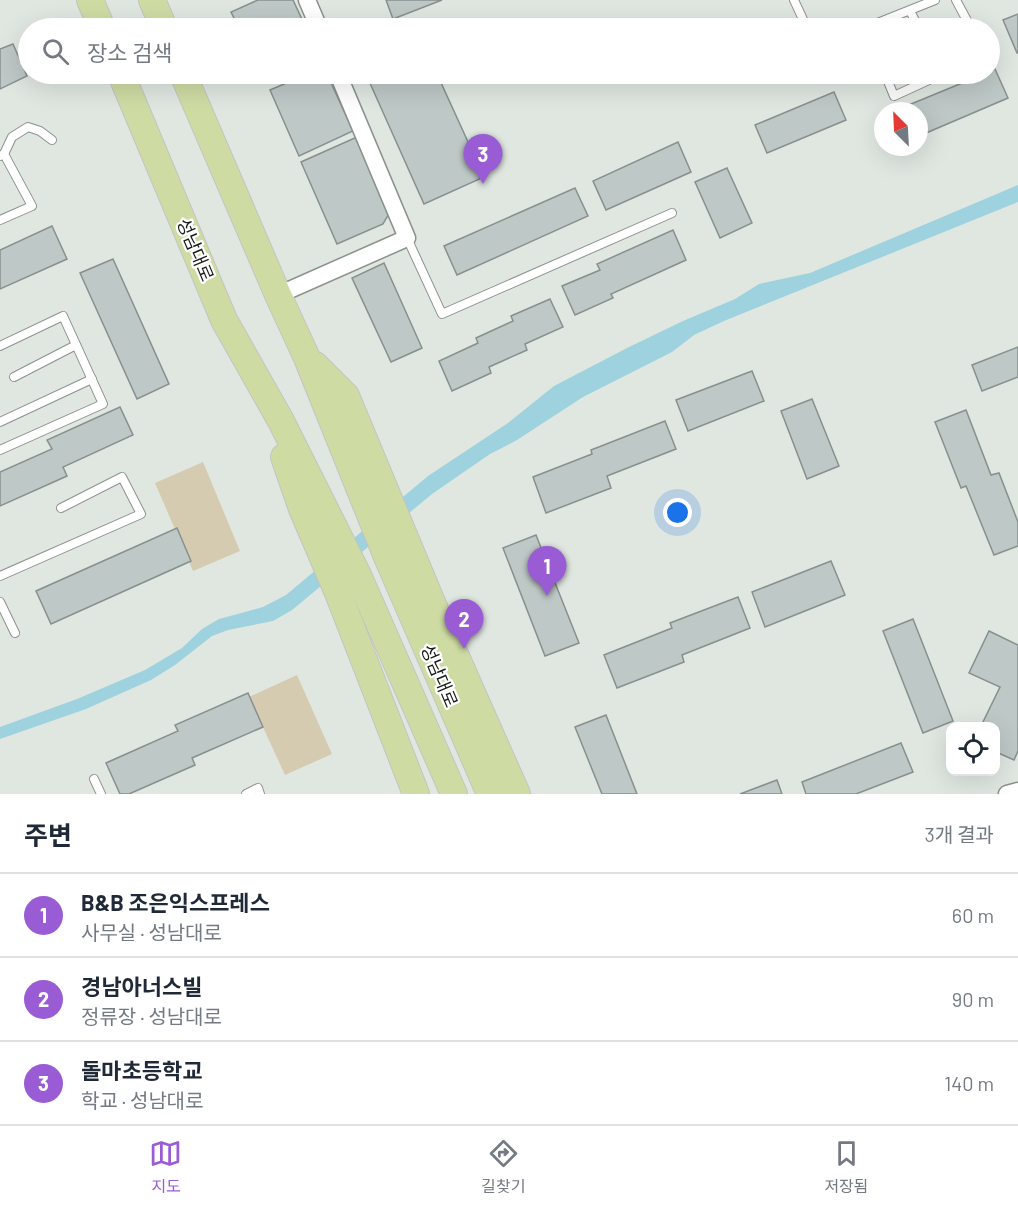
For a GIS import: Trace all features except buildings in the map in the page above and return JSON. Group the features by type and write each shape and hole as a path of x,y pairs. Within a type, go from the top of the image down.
{"main road":[{"path":"90,0 98,18"},
{"path":"152,0 160,18"},
{"name":"성남대로","path":"125,84 224,320 280,421 311,504 358,575 454,794"},
{"path":"187,84 278,295 364,469 397,550 517,794"},
{"path":"311,504 338,593 416,794"},
{"name":"성남대로","path":"397,550 490,794"}],"street":[{"path":"307,0 315,18"},
{"path":"278,295 407,238 342,84"},
{"path":"1007,794 1018,791"}],"lane":[{"path":"794,0 802,18"},
{"path":"890,18 935,0"},
{"path":"956,0 966,18"},
{"path":"910,10 914,18"},
{"path":"889,84 894,96 920,84"},
{"path":"0,220 32,206 2,155 12,136 28,127 40,131 52,140"},
{"path":"407,238 442,314 672,213"},
{"path":"0,346 63,316 103,404 0,450"},
{"path":"14,377 76,345"},
{"path":"0,422 92,379"},
{"path":"0,576 141,514 122,477 60,508"},
{"path":"0,602 15,633"},
{"path":"94,779 101,794"},
{"path":"246,794 258,788 260,794"}],"shaded area":[{"path":"203,462 240,551 193,571 155,483"},
{"path":"297,675 332,754 285,775 249,697"}],"water":[{"path":"1018,185 1018,202 724,321 694,335 672,352 583,397 517,440 490,454 432,494 292,610 273,621 228,630 212,636 175,665 151,680 86,709 0,739 0,727 77,699 145,670 182,648 202,629 219,619 263,607 286,595 428,476 508,423 554,386 683,321 735,299 759,284 810,273"}],"place":[{"name":"돌마초등학교","path":"483,184"},
{"name":"B&B 조은익스프레스","path":"547,596"},
{"name":"경남아너스빌","path":"464,649"}]}
